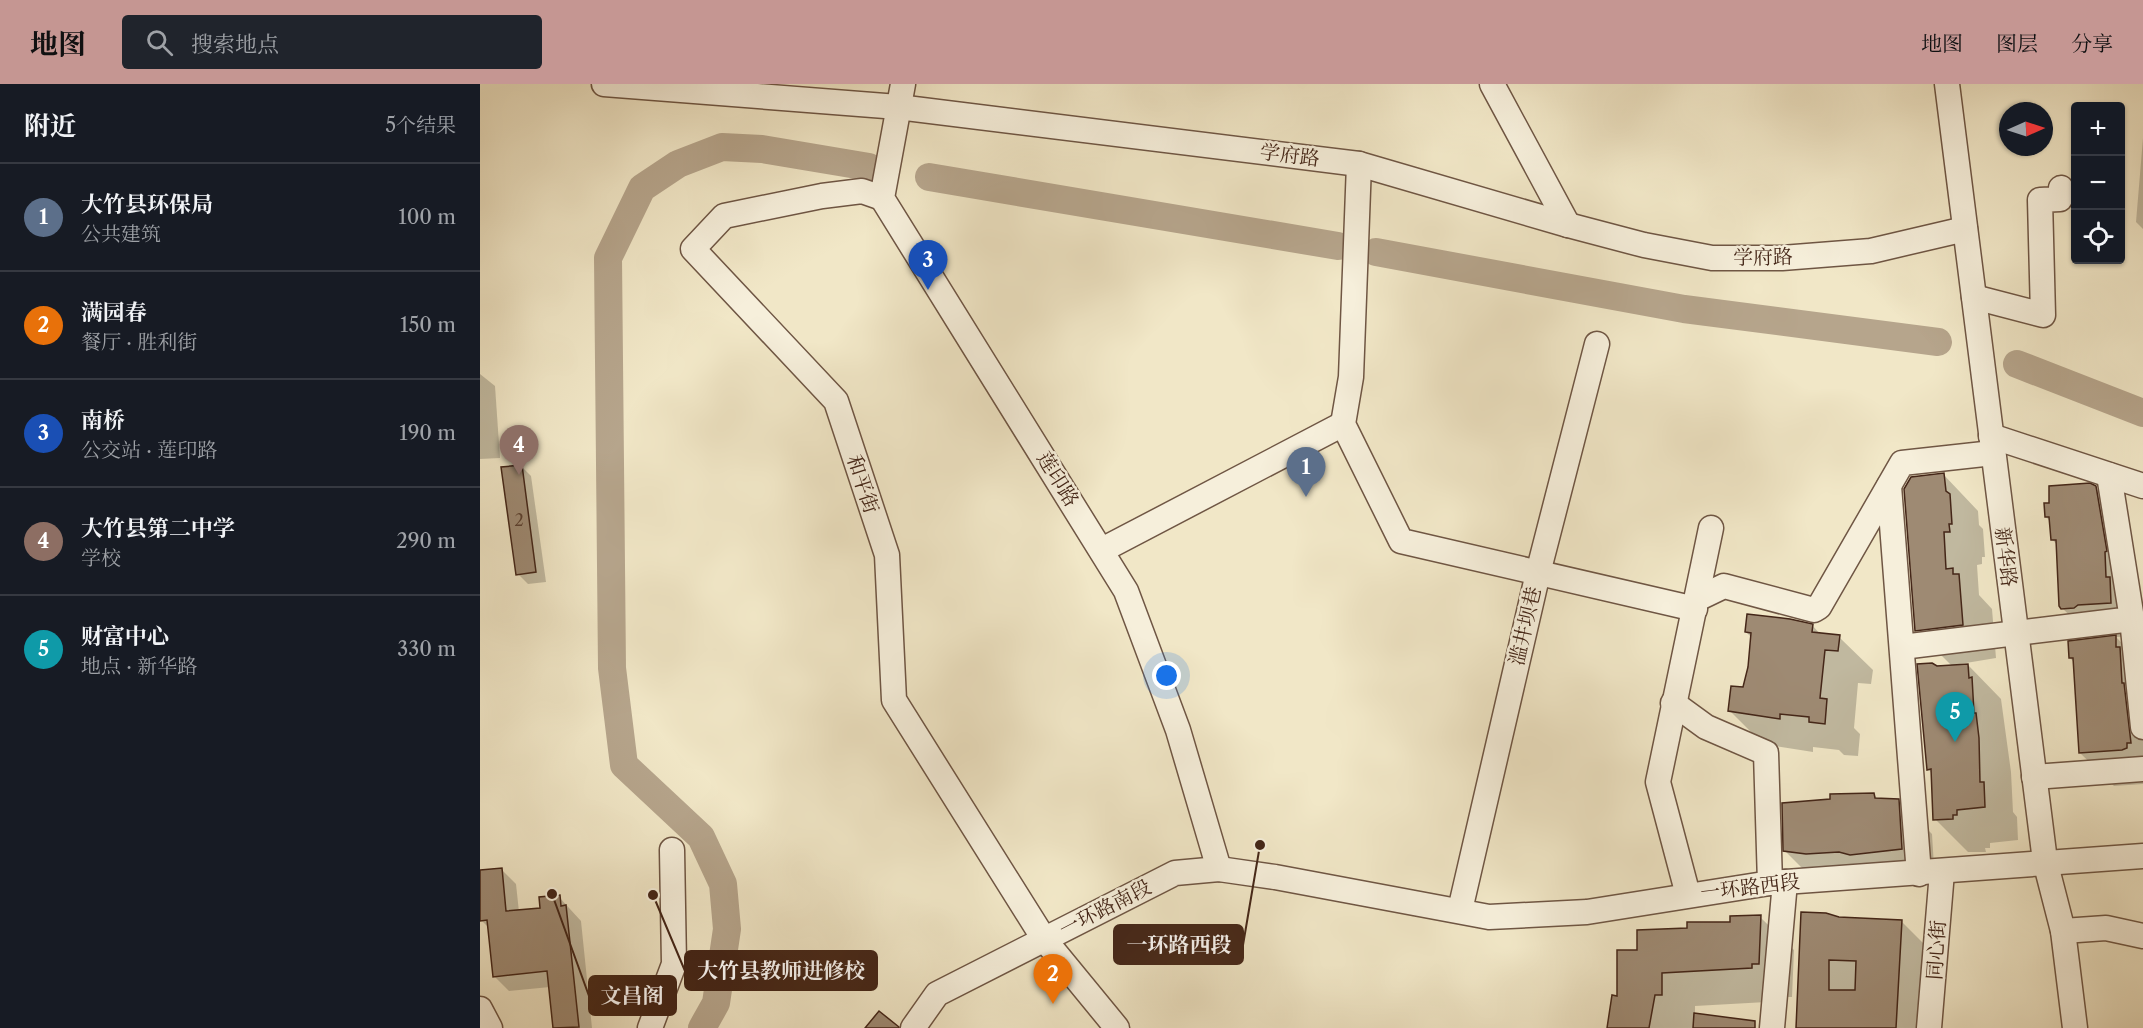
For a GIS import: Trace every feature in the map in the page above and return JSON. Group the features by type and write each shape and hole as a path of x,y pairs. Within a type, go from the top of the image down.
{"street":[{"name":"学府路","path":"604,84 901,95 1359,164 1568,225 1644,245 1712,258 1782,258 1871,251 1965,229"},
{"path":"1492,84 1568,225"},
{"name":"新华路","path":"1947,84 2044,861 2063,931 2075,1028"},
{"path":"882,198 901,95"},
{"path":"1359,164 1351,377 1343,424 1401,541 1538,573 1696,604 1724,586 1814,609 1819,607 1902,463 1992,445 2110,479 2143,486"},
{"path":"1974,297 2043,315 2040,200 2060,199 2061,188"},
{"name":"和平街","path":"882,198 862,191 822,196 724,216 693,249 836,401 887,555 894,700 1044,939"},
{"name":"莲印路","path":"882,198 1126,591 1178,730 1219,869"},
{"name":"滥井坝巷","path":"1460,910 1538,573 1597,344"},
{"path":"1102,550 1343,424"},
{"path":"2110,479 2143,494"},
{"path":"2110,479 2132,620 2143,727"},
{"name":"同心街","path":"1889,486 1902,647 1930,873 1929,1028"},
{"path":"1688,895 1658,782 1711,528"},
{"path":"1902,647 2132,620"},
{"path":"1673,703 1706,727 1766,753 1778,882 1773,1028"},
{"path":"2034,777 2143,769"},
{"path":"650,1028 674,964 672,850"},
{"name":"一环路西段","path":"1219,869 1460,910 1489,917 1587,912 1778,882 1930,873 2044,861 2143,856"},
{"name":"一环路南段","path":"913,1028 937,994 1175,873 1219,869"},
{"path":"2063,931 2106,928 2143,936"},
{"path":"1044,939 1117,1028"},
{"path":"480,1009 490,1028"}],"building":[{"path":"522,465 536,572 516,575 501,467"},
{"path":"1944,473 1946,491 1950,494 1952,524 1949,524 1950,532 1944,532 1946,569 1953,568 1953,574 1959,574 1963,625 1915,631 1904,489 1911,477"},
{"path":"2090,483 2096,486 2107,551 2105,552 2106,577 2110,577 2111,603 2078,605 2074,608 2061,609 2056,540 2051,540 2049,517 2045,517 2044,503 2049,503 2049,486"},
{"path":"1747,614 1813,624 1812,632 1840,635 1838,651 1825,650 1820,698 1827,699 1825,724 1809,722 1809,717 1780,714 1780,719 1728,711 1731,686 1743,687 1748,667 1751,633 1745,632"},
{"path":"2116,635 2116,647 2120,647 2122,683 2124,683 2131,743 2127,743 2127,748 2122,750 2079,753 2073,658 2069,658 2068,641"},
{"path":"1932,663 1937,666 1968,664 1969,678 1972,677 1974,713 1976,713 1979,738 1980,782 1984,782 1985,807 1957,810 1957,815 1953,815 1953,819 1933,820 1931,769 1927,770 1917,664"},
{"path":"1874,793 1875,798 1899,799 1902,849 1850,855 1839,852 1806,854 1783,851 1782,803 1830,799 1830,794"},
{"path":"502,868 506,911 540,908 539,897 560,895 561,906 566,905 579,1027 553,1028 547,971 493,977 487,920 480,921 480,870"},
{"path":"1801,912 1826,913 1839,917 1902,920 1896,1028 1796,1028","holes":["1829,960 1856,961 1855,990 1829,990"]},
{"path":"1761,915 1759,964 1752,964 1752,968 1662,973 1662,995 1655,995 1649,1028 1607,1028 1612,995 1617,996 1617,950 1637,950 1637,930 1687,928 1687,922 1730,922 1730,916"},
{"path":"879,1011 899,1027 899,1028 865,1028"},
{"path":"1694,1013 1755,1021 1755,1028 1693,1028"}],"waterway":[{"path":"702,1028 716,1003 727,929 723,884 701,837 624,765 612,668 608,258 642,188 678,164 722,147 762,149 869,167"},
{"path":"929,177 1338,246"},
{"path":"1376,252 1684,309 1938,342"},
{"path":"2017,364 2143,413"}],"place":[{"name":"南桥","path":"928,290"},
{"name":"大竹县第二中学","path":"519,475"},
{"name":"大竹县环保局","path":"1306,497"},
{"name":"财富中心","path":"1955,742"},
{"name":"一环路西段","path":"1260,845"},
{"name":"文昌阁","path":"552,894"},
{"name":"大竹县教师进修校","path":"653,895"},
{"name":"满园春","path":"1053,1004"}]}
